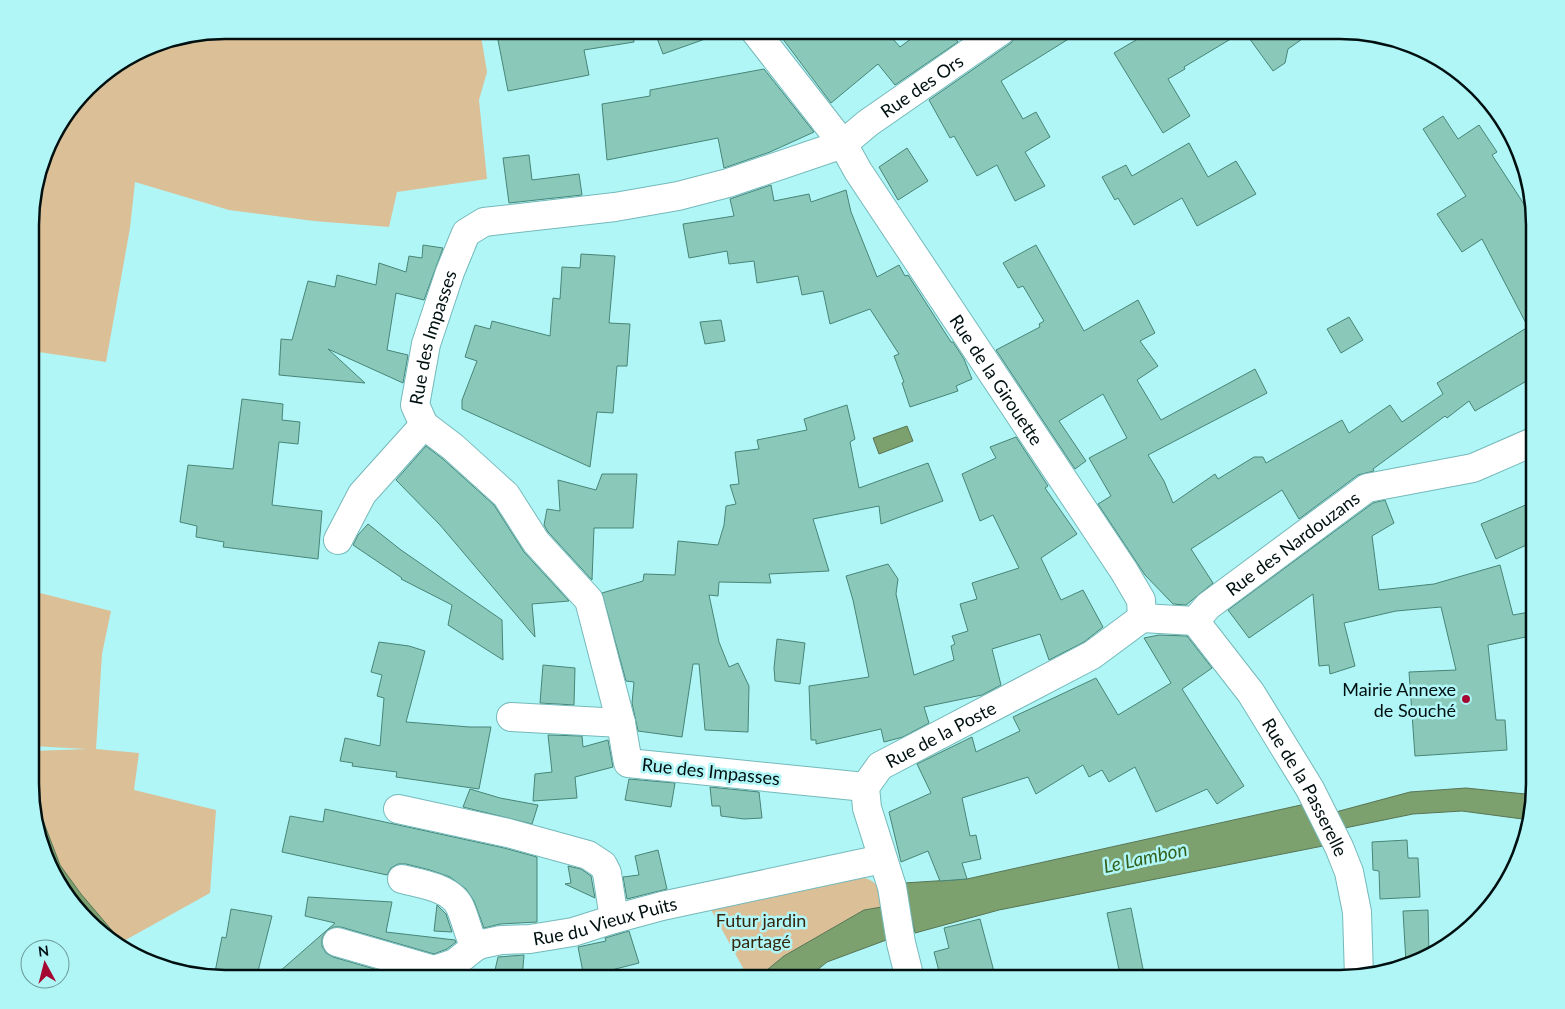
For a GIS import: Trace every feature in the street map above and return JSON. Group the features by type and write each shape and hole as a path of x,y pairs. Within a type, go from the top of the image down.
{"street":[{"name":"Rue de la Girouette","path":"761,39 843,144 858,171 1124,571 1141,600 1142,618"},
{"name":"Rue des Ors","path":"843,144 868,123 989,39"},
{"name":"Rue des Impasses","path":"843,144 728,183 678,196 615,207 484,222 466,233 426,344 415,405 424,425 506,495 536,542 589,600 622,722 628,763 865,787"},
{"path":"338,540 362,494 424,425"},
{"name":"Rue des Nardouzans","path":"1195,621 1208,606 1367,488 1473,468 1526,445"},
{"path":"1142,618 1195,621"},
{"name":"Rue de la Poste","path":"865,787 880,766 1092,655 1142,618"},
{"name":"Rue de la Passerelle","path":"1195,621 1251,694 1313,795 1339,847 1349,872 1357,912 1359,969"},
{"path":"511,717 622,722"},
{"path":"865,787 867,808 892,887 901,943 908,970"},
{"path":"398,809 508,833 588,855 603,865 607,873 614,919"},
{"name":"Rue du Vieux Puits","path":"337,942 434,970 455,963 475,947 501,940 530,939 573,932 662,906 882,858"},
{"path":"402,879 451,895 461,908 467,931 475,947"}],"green space":[{"path":"482,39 487,72 479,100 487,179 397,192 389,227 314,221 229,210 135,182 130,228 106,362 39,352 39,213 42,189 53,154 64,132 85,102 102,85 122,70 154,53 177,45 201,40"},
{"path":"39,593 111,611 102,654 96,749 139,753 134,790 216,810 210,893 125,941 116,935 81,894 60,865 41,816 39,796 39,751 87,749 39,746"},
{"name":"Futur jardin partagé","path":"857,876 874,882 879,889 882,907 864,910 784,956 767,970 744,970 709,906"}],"water":[{"path":"907,426 913,441 879,454 873,438"},
{"name":"Le Lambon","path":"1466,788 1526,794 1523,819 1462,811 1413,814 1340,829 1328,845 999,910 915,933 904,883 967,879 1310,803 1332,813 1410,792"},
{"path":"41,816 60,865 81,894 115,934 93,916 70,887 53,855"},
{"path":"882,907 889,939 827,962 817,970 767,970 784,956 864,910"}],"building":[{"path":"498,39 634,39 634,42 584,50 589,75 508,91"},
{"path":"657,39 705,39 663,54"},
{"path":"783,39 893,39 900,47 911,39 956,39 958,42 895,85 878,64 831,103"},
{"path":"1014,39 1069,39 1001,81 1023,119 1036,112 1050,137 1025,152 1045,186 1015,201 997,165 977,176 954,136 950,138 929,100 1011,43"},
{"path":"1138,39 1231,39 1184,67 1185,69 1168,79 1190,116 1163,133 1114,53"},
{"path":"1250,39 1302,39 1288,49 1285,63 1273,71"},
{"path":"764,69 814,132 770,152 724,168 718,138 607,160 602,104 650,96 650,90"},
{"path":"1443,116 1458,139 1479,125 1497,152 1492,155 1525,206 1526,323 1482,239 1462,252 1437,214 1466,196 1423,129"},
{"path":"1189,143 1208,177 1236,161 1256,194 1197,226 1182,198 1134,225 1118,198 1115,200 1102,177 1126,165 1132,176"},
{"path":"907,148 928,181 898,200 879,167"},
{"path":"529,155 532,180 579,174 582,195 509,203 503,158"},
{"path":"771,185 774,201 809,194 811,202 846,190 851,212 877,277 899,265 905,276 908,275 964,359 972,379 956,386 958,391 910,407 902,383 904,382 894,356 899,354 870,309 830,324 823,291 802,295 798,276 757,283 754,261 729,264 727,251 689,258 683,224 734,216 730,199"},
{"path":"423,245 443,248 424,300 396,293 387,350 408,355 403,383 328,349 365,383 279,375 281,339 292,340 308,281 335,287 337,275 376,285 379,263 406,272 409,256 422,258"},
{"path":"1036,245 1084,331 1138,300 1155,333 1140,341 1158,366 1137,380 1161,420 1255,369 1267,393 1148,455 1164,481 1173,503 1215,474 1218,479 1254,457 1263,457 1266,463 1342,420 1349,433 1390,405 1402,422 1443,394 1437,383 1526,328 1526,381 1475,411 1469,401 1447,418 1445,416 1373,469 1374,471 1358,475 1299,519 1282,490 1191,549 1213,583 1186,605 1173,604 1145,575 1098,504 1111,496 1089,458 1127,438 1103,394 1059,421 1086,461 1075,469 996,350 1040,327 1039,324 1044,321 1023,286 1018,288 1003,263"},
{"path":"581,254 615,256 609,323 630,324 627,366 617,366 613,413 597,412 590,467 462,409 462,400 477,361 465,357 475,325 490,329 492,321 550,336 553,298 560,299 562,267 580,268"},
{"path":"1349,317 1363,340 1341,353 1327,329"},
{"path":"721,320 725,341 705,344 700,322"},
{"path":"242,399 283,404 282,420 300,422 298,444 279,442 272,505 322,511 318,559 223,547 224,542 196,537 197,526 180,522 188,465 233,469"},
{"path":"847,405 855,439 850,442 859,488 928,463 943,501 881,524 879,506 813,519 829,571 769,574 771,583 719,582 718,596 709,595 719,642 729,667 738,663 749,686 748,732 705,730 699,664 693,664 682,737 638,731 632,703 634,682 626,681 602,593 643,581 644,574 675,575 678,541 718,545 724,525 726,506 736,504 730,485 739,484 735,452 759,449 757,440 807,430 804,419"},
{"path":"1016,437 1048,486 1045,488 1077,534 1041,558 1061,600 1083,590 1103,627 1084,642 1049,660 1040,634 992,649 1001,685 982,695 924,707 929,723 903,737 884,742 881,729 816,744 816,740 811,740 809,686 869,677 846,576 888,564 898,579 896,594 914,675 954,660 951,646 955,644 952,636 968,631 960,604 977,599 972,583 1019,568 993,515 980,521 962,474 996,458 990,447"},
{"path":"426,446 494,505 524,552 569,601 532,604 535,637 440,525 396,480"},
{"path":"602,474 637,474 633,528 594,528 592,580 548,532 544,525 547,509 560,511 558,480 596,490"},
{"path":"1385,500 1394,523 1372,536 1379,590 1434,584 1500,565 1513,615 1526,613 1526,637 1488,645 1496,720 1505,720 1507,750 1415,756 1409,672 1456,670 1441,607 1396,611 1344,623 1355,666 1330,674 1329,665 1319,666 1313,594 1249,638 1228,610 1373,503"},
{"path":"1526,505 1526,545 1496,559 1481,524"},
{"path":"368,524 401,550 502,620 503,660 448,625 452,605 401,579 353,545 358,535"},
{"path":"1159,635 1187,636 1212,668 1182,689 1244,786 1217,804 1207,789 1156,812 1135,767 1109,782 1102,770 1089,777 1083,765 1036,794 1028,777 962,798 970,836 976,835 981,859 962,863 967,879 940,881 928,851 901,862 889,812 931,793 917,764 972,737 976,752 1020,731 1013,717 1096,678 1118,715 1171,683 1144,638"},
{"path":"777,639 805,643 800,684 775,681 774,668"},
{"path":"379,642 409,646 425,651 406,722 491,727 479,789 396,777 397,772 352,766 353,763 340,761 345,738 380,746 384,698 377,696 382,675 371,672"},
{"path":"543,665 575,668 574,705 540,703"},
{"path":"548,735 582,736 583,747 608,740 613,767 575,777 577,798 533,801 535,774 552,772"},
{"path":"629,779 675,783 671,807 625,800"},
{"path":"710,787 759,792 762,818 744,819 721,816 720,806 712,806"},
{"path":"470,789 500,798 538,805 532,824 463,807"},
{"path":"325,809 537,857 537,922 500,924 484,928 474,901 466,889 450,877 430,870 398,864 391,868 387,875 282,852 290,816 323,822"},
{"path":"1407,840 1408,858 1418,858 1420,897 1380,899 1379,871 1373,870 1372,842"},
{"path":"658,850 667,889 627,899 623,877 639,875 635,856"},
{"path":"568,866 581,869 591,876 595,898 565,884 571,883"},
{"path":"308,897 392,902 386,932 455,940 456,942 447,949 434,954 341,927 327,930 335,923 305,916"},
{"path":"437,905 446,914 452,932 434,931"},
{"path":"1131,908 1143,970 1119,970 1107,913"},
{"path":"231,909 272,916 258,970 215,970 222,937 226,938"},
{"path":"1428,910 1429,947 1406,958 1403,911"},
{"path":"980,919 994,970 939,970 934,952 949,948 944,928"},
{"path":"327,930 322,938 322,946 326,953 333,957 378,970 281,970"},
{"path":"629,931 639,963 612,970 583,970 578,947 606,941 605,938"},
{"path":"524,955 523,970 495,970 498,957"}],"place":[{"name":"Mairie Annexe de Souché","path":"1466,699"}]}
